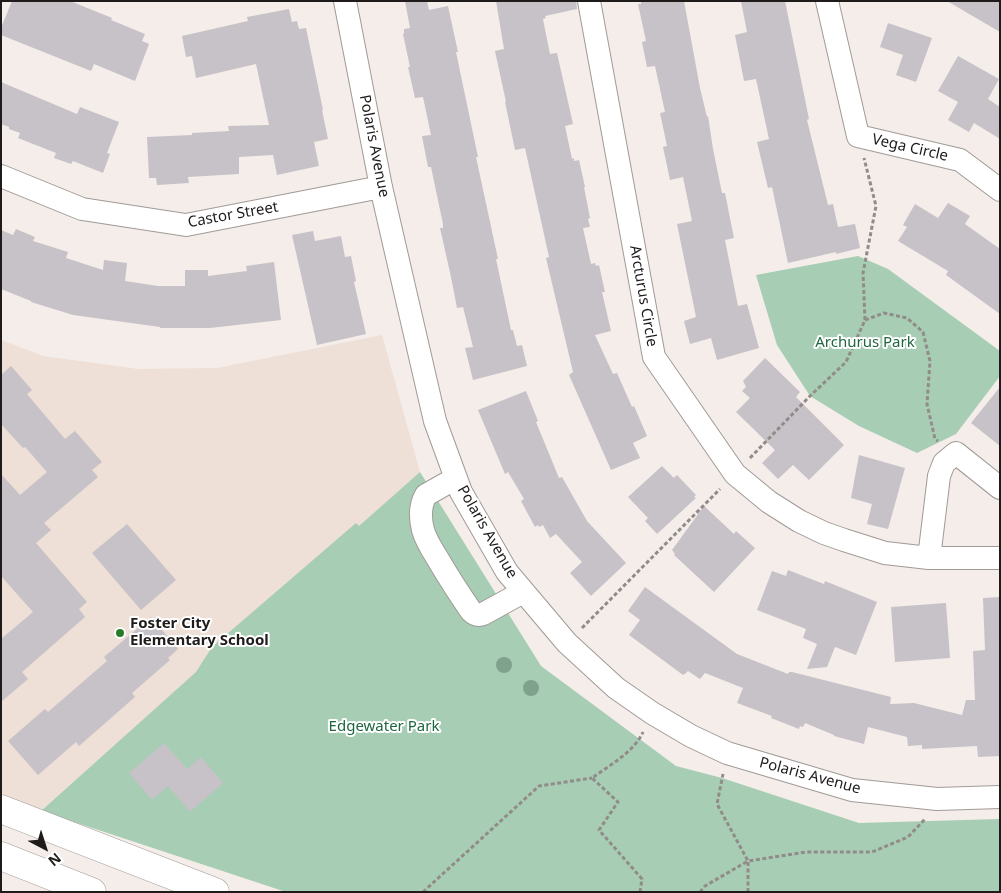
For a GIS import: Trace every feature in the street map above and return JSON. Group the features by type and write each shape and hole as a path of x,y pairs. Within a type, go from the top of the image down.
{"main road":[{"path":"1,809 215,892"},
{"path":"1,856 92,892"}],"street":[{"name":"Polaris Avenue","path":"345,1 381,187 435,421 461,492 507,572 523,592 567,643 616,688 652,713 727,753 852,790 937,799 1000,797"},
{"name":"Arcturus Circle","path":"589,1 654,357 735,474 769,502 799,521 824,533 886,553 929,558 1000,558"},
{"name":"Vega Circle","path":"827,1 858,136 960,160 1000,190"},
{"name":"Castor Street","path":"1,176 82,210 186,225 381,187"},
{"path":"929,558 939,476 944,463 956,453 1000,488"},
{"path":"456,478 426,495 423,500 421,519 429,545 471,612 475,615 483,614 523,592"}],"path":[{"path":"748,460 846,362 865,320 863,273 876,206 858,136"},
{"path":"865,320 884,313 907,318 923,332 930,361 927,404 935,439 956,453"},
{"path":"567,643 722,487"},
{"path":"423,892 539,786 592,778 628,751 640,740 652,713"},
{"path":"727,753 717,804 748,861 748,892"},
{"path":"592,778 618,802 599,830 642,878 640,892"},
{"path":"700,892 705,886 748,861 806,852 872,852 908,837 924,821 937,799"}],"shaded area":[{"name":"Foster City Elementary School","path":"382,335 420,472 41,811 1,795 1,340 43,356 138,369 217,368"}],"green space":[{"name":"Archurus Park","path":"858,256 888,269 1000,351 1000,376 956,434 917,453 859,426 810,396 777,345 756,275"},
{"name":"Edgewater Park","path":"420,472 541,666 676,766 722,778 859,823 1000,819 1000,892 286,892 41,811 196,672 212,647 356,523 359,526"}],"building":[{"path":"12,1 70,1 145,34 142,41 149,44 135,81 94,64 91,71 1,35 1,28"},
{"path":"405,1 427,1 429,10 448,6 511,330 513,330 517,346 522,345 527,366 473,380 465,348 473,347 463,307 457,308 440,228 443,228 443,224 431,167 428,167 422,136 431,135 423,97 415,98 408,67 410,67 403,34 404,29 410,28"},
{"path":"496,1 576,1 577,9 545,16 546,18 543,19 550,54 557,53 573,124 565,126 572,159 574,158 574,161 579,160 585,187 590,227 583,228 591,264 599,265 605,292 602,292 611,331 595,335 613,374 617,373 632,407 634,406 647,436 633,443 640,458 611,470 569,375 573,372 546,258 549,257 525,148 515,150 495,51 504,49"},
{"path":"641,1 684,1 722,193 725,193 734,238 725,240 738,306 747,304 759,348 717,360 711,338 690,344 684,321 696,317 677,224 692,221 683,177 670,180 663,147 667,146 660,113 665,112 655,66 647,67 642,42 646,41 638,4 641,4"},
{"path":"741,1 785,1 809,119 807,120 828,205 833,204 838,227 855,224 860,248 788,263 772,187 768,188 757,142 769,139 756,79 744,81 735,35 747,32"},
{"path":"947,1 1000,1 1000,32"},
{"path":"289,9 292,22 297,21 299,29 306,28 323,110 328,139 314,142 319,166 277,175 273,155 239,157 239,174 188,177 189,183 157,185 156,178 149,178 147,137 229,131 228,126 269,125 256,64 196,78 192,56 186,57 182,36 248,21 247,17"},
{"path":"888,23 932,38 916,82 896,75 903,55 880,47"},
{"path":"958,56 999,79 988,99 1000,107 1000,139 974,123 969,132 948,120 958,102 938,91"},
{"path":"1,82 77,114 80,107 119,122 107,153 110,154 103,173 73,161 71,164 54,158 56,153 18,138 20,133 1,124"},
{"path":"948,203 970,216 965,224 1000,249 1000,314 946,275 948,271 898,241 907,227 903,225 915,204 938,218"},
{"path":"16,229 35,237 33,241 68,252 66,258 103,270 104,260 127,263 125,281 158,286 185,286 185,270 208,270 208,276 247,271 246,266 274,262 281,320 210,328 160,328 73,315 31,302 1,289 1,230 13,235"},
{"path":"313,231 315,241 341,236 345,257 351,256 356,281 354,282 366,334 317,345 292,235"},
{"path":"765,358 800,392 796,397 844,445 809,480 793,465 778,479 762,463 775,450 736,412 750,398 742,391 746,387 743,381"},
{"path":"11,366 32,390 27,394 65,439 75,431 102,462 92,470 98,477 44,523 51,530 36,543 87,602 79,609 85,617 22,672 28,679 1,702 1,639 33,612 1,576 1,474 20,495 47,472 1,424 1,375"},
{"path":"1000,387 1000,446 971,423"},
{"path":"526,391 538,421 536,422 559,478 562,477 587,521 626,563 591,596 570,573 582,562 556,534 550,538 543,525 535,527 521,501 524,499 508,472 505,474 478,410"},
{"path":"859,455 905,468 888,529 867,524 872,504 851,498"},
{"path":"662,466 674,478 677,475 696,495 694,497 696,498 657,534 645,521 648,518 628,497"},
{"path":"704,506 734,534 736,531 755,548 714,592 674,555 672,550"},
{"path":"127,524 176,580 141,610 92,553"},
{"path":"788,570 824,584 825,581 877,602 856,655 835,647 827,667 807,669 817,644 803,638 806,629 757,610 772,571 786,576"},
{"path":"645,587 737,654 788,674 792,672 891,697 890,704 914,703 962,715 966,700 975,700 973,651 985,650 983,598 1000,597 1000,756 978,757 977,746 922,749 922,745 908,746 907,737 868,727 864,744 834,736 805,723 799,729 771,718 772,716 737,703 743,688 705,673 700,679 688,671 683,675 629,635 640,620 628,611"},
{"path":"946,603 950,658 895,662 891,607"},
{"path":"151,617 178,649 168,658 170,660 132,693 135,697 79,746 76,742 38,775 8,741 45,709 48,712 107,661 104,657"},
{"path":"164,743 187,769 201,757 223,783 190,812 168,786 152,800 129,773"}],"place":[{"name":"Foster City Elementary School","path":"120,633"}]}
